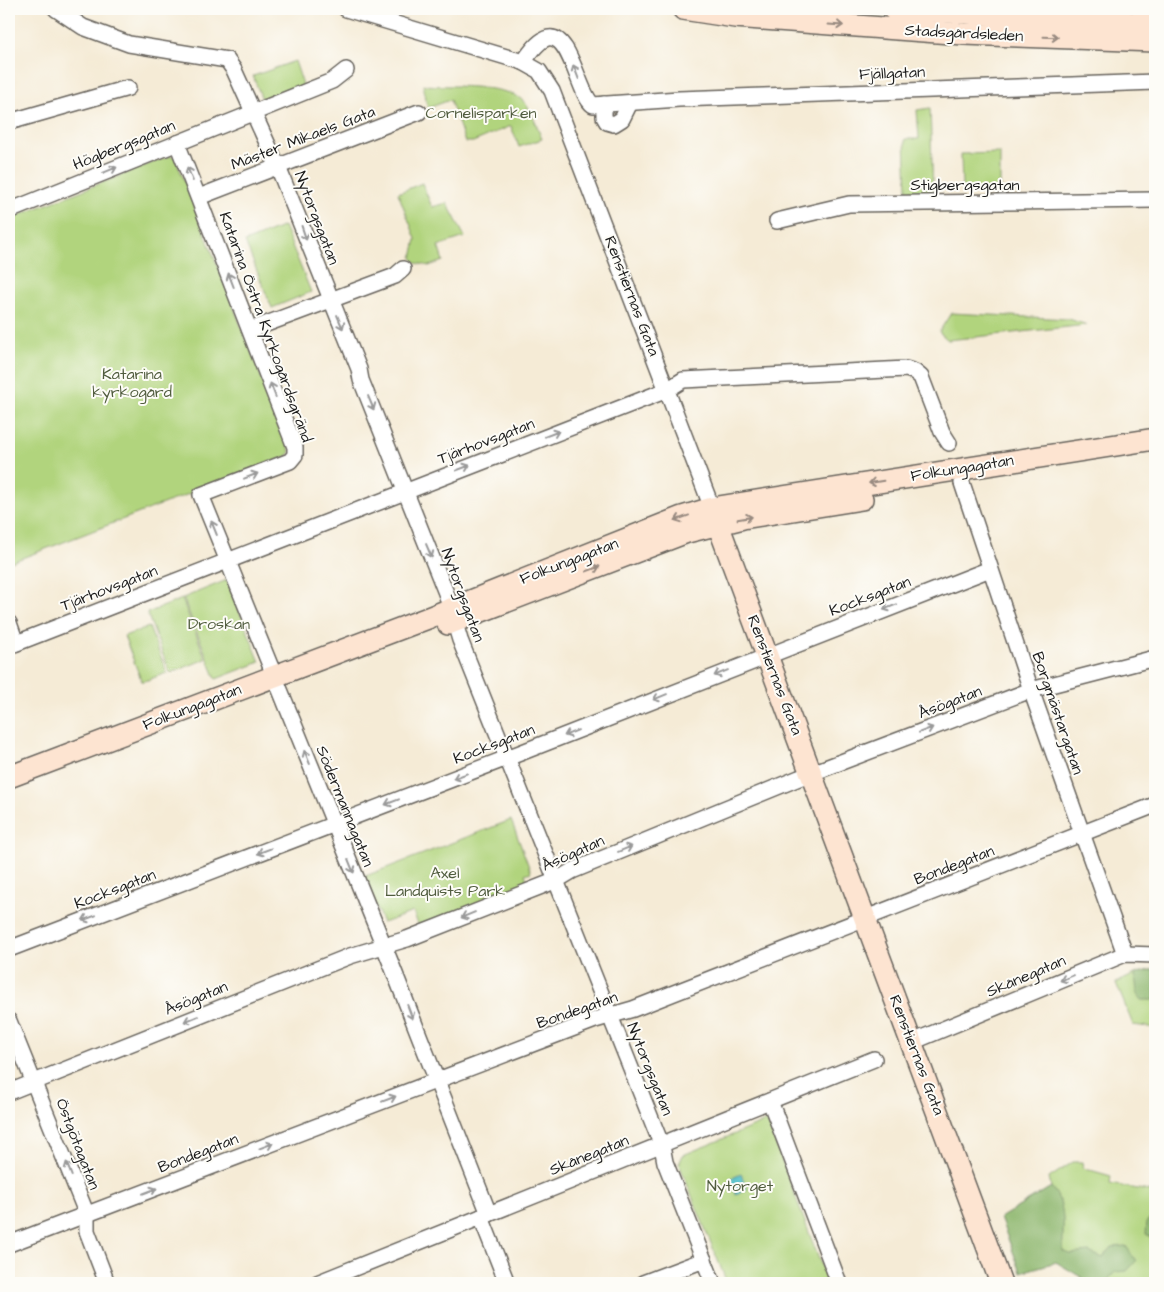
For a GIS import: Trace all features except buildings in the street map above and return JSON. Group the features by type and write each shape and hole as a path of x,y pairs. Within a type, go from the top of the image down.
{"street":[{"name":"Nytorgsgatan","path":"56,9 83,27 129,44 227,60 234,70 278,167 406,490 506,758 557,880 662,1146"},
{"path":"346,9 523,62"},
{"name":"Stadsgårdsleden","path":"683,9 735,17 964,34 1155,41"},
{"name":"Stadsgårdsleden","path":"893,9 1155,24"},
{"name":"Fjällgatan","path":"523,62 543,41 548,38 555,38 564,46 588,101 594,105 604,104 604,117 607,122 614,124 622,119 630,103 679,99 1155,82"},
{"name":"Renstiernas Gata","path":"523,62 539,71 552,90 768,655 1001,1283"},
{"name":"Högbergsgatan","path":"9,211 252,111 332,81 346,70"},
{"path":"9,122 128,88"},
{"name":"Mäster Mikaels Gata","path":"199,197 419,112"},
{"name":"Katarina Östra Kyrkogårdsgränd","path":"177,143 295,447 295,455 290,461 201,495"},
{"name":"Stigbergsgatan","path":"777,221 848,204 1155,200"},
{"path":"250,330 396,276 403,269"},
{"name":"Tjärhovsgatan","path":"12,644 667,390 683,380 906,369 916,372 922,378 942,432 949,443"},
{"name":"Folkungagatan","path":"9,777 687,532 715,516 1155,439"},
{"name":"Folkungagatan","path":"715,516 962,482 1155,452"},
{"name":"Borgmästargatan","path":"962,482 1031,690 1125,954"},
{"name":"Södermannagatan","path":"201,495 437,1081 508,1283"},
{"name":"Kocksgatan","path":"9,949 990,569"},
{"path":"9,623 12,644"},
{"name":"Åsögatan","path":"9,1092 350,956 384,947 557,880 572,870 812,774 1031,690 1155,658"},
{"name":"Folkungagatan","path":"9,792 276,682"},
{"name":"Bondegatan","path":"9,1244 610,1015 633,1009 1155,805"},
{"name":"Skånegatan","path":"912,1042 1125,954 1155,955"},
{"name":"Östgötagatan","path":"9,1021 87,1214 87,1231 107,1283"},
{"name":"Skånegatan","path":"317,1283 662,1146 874,1059"},
{"path":"770,1101 839,1283"},
{"path":"662,1146 665,1162 713,1283"},
{"path":"643,1283 704,1260"}],"green space":[{"path":"295,61 304,88 263,102 253,76"},
{"name":"Cornelisparken","path":"423,85 477,87 506,92 525,103 533,116 542,139 519,147 511,126 473,142 465,142 450,100 428,108"},
{"path":"930,108 933,191 907,191 905,139 919,139 917,110"},
{"path":"1000,153 1000,189 962,189 961,154"},
{"name":"Katarina kyrkogård","path":"170,156 175,157 290,451 288,456 9,563 9,219"},
{"path":"422,183 432,207 447,203 465,237 438,246 443,261 429,266 416,263 412,258 416,239 398,193"},
{"path":"284,226 311,292 272,308 245,242"},
{"path":"951,313 1069,319 1087,325 948,340 939,332"},
{"name":"Droskan","path":"227,580 260,662 216,679 183,598"},
{"path":"182,599 206,659 170,673 147,613"},
{"path":"149,627 167,673 142,682 124,636"},
{"name":"Axel Landquists Park","path":"511,820 531,872 525,874 529,885 420,929 413,912 383,923 363,877"},
{"path":"1149,970 1155,970 1155,1028 1133,1025 1116,983"},
{"path":"1155,970 1155,1000 1141,1000 1137,992 1135,974"},
{"name":"Nytorget","path":"767,1121 828,1283 727,1283 679,1164 683,1155"},
{"path":"1073,1162 1082,1162 1083,1168 1111,1176 1110,1184 1155,1192 1155,1283 1091,1283 1056,1262 1021,1272 1000,1218 1051,1187 1049,1178"},
{"path":"1051,1187 1060,1202 1062,1210 1063,1251 1070,1254 1089,1252 1103,1258 1112,1247 1126,1246 1136,1261 1127,1271 1115,1272 1105,1283 1091,1283 1056,1262 1021,1272 1000,1218"},
{"path":"1155,1213 1155,1238 1153,1239 1146,1234 1147,1221"}],"water":[{"path":"741,1174 747,1189 736,1194 730,1179"}]}
